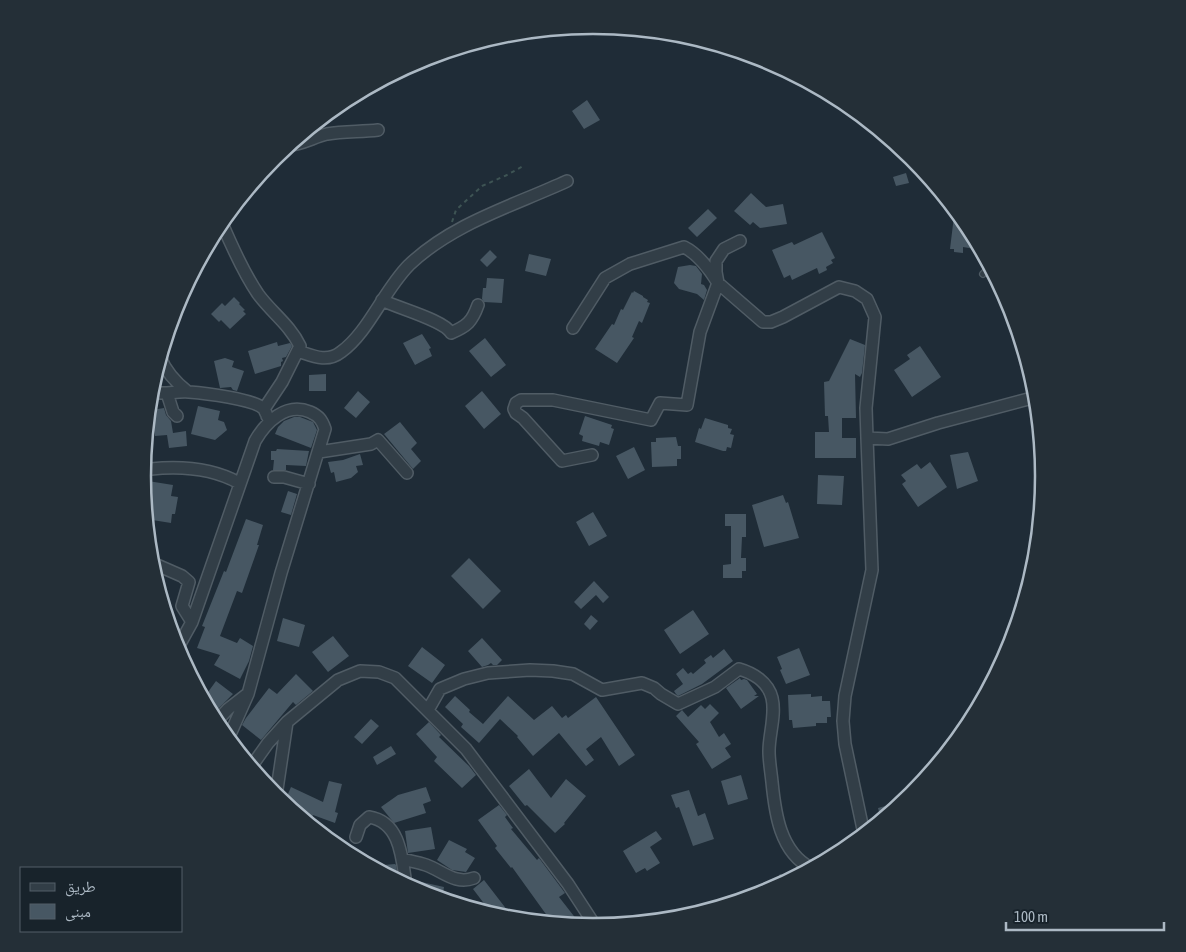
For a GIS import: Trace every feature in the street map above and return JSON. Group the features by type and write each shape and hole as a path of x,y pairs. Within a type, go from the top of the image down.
{"street":[{"path":"305,140 343,131 378,130"},
{"path":"298,351 322,359 340,353 359,334 395,280 411,264 447,236 512,204 527,200 567,181"},
{"path":"225,230 244,272 259,296 296,337 300,346 282,382 264,409"},
{"path":"592,455 562,460 523,418 516,414 514,409 516,403 521,400 553,400 651,420 660,403 687,405 700,332 718,283 716,261 724,249 740,242"},
{"path":"573,328 605,278 630,264 684,247 692,251 718,283 763,322 771,322 783,317 839,287 854,291 867,299 875,317 866,408 872,570 845,696 843,721 845,744 862,827"},
{"path":"382,300 393,306 441,323 451,333 468,324 478,305"},
{"path":"165,368 175,382 188,392"},
{"path":"159,393 188,392 246,401 264,409 270,422"},
{"path":"167,393 173,412 177,416"},
{"path":"867,438 888,439 938,423 1028,399"},
{"path":"182,640 192,622 254,441 260,431 284,411 295,409 315,414 322,420 325,429 319,452 248,694 232,731"},
{"path":"319,452 371,444 378,440 407,472"},
{"path":"151,469 174,467 198,470 230,478 239,483"},
{"path":"274,477 309,484"},
{"path":"160,566 182,576 188,582 188,590 182,606 192,622"},
{"path":"428,710 440,689 464,679 488,673 530,670 553,671 573,674 602,690 642,682 678,704 715,687 739,669 751,672 769,690 772,699 769,752 774,805 779,824 785,841 796,858 805,864"},
{"path":"255,762 287,722 338,680 360,672 379,672 395,678 472,757 568,884 590,918"},
{"path":"221,716 248,694"},
{"path":"277,786 287,722"},
{"path":"356,837 360,825 369,817 380,819 390,828 397,839 405,876"},
{"path":"402,860 428,865 456,880 466,881 474,878"}],"path":[{"path":"447,236 456,210 482,186 524,165"}],"building":[{"path":"587,100 600,120 584,129 572,111"},
{"path":"906,173 909,183 896,186 893,177"},
{"path":"751,193 766,207 783,204 787,224 760,228 753,222 750,225 734,211"},
{"path":"708,209 717,218 697,237 688,228"},
{"path":"954,220 972,249 963,247 963,253 954,252 954,249 950,249"},
{"path":"822,232 835,258 831,260 833,263 826,267 827,270 819,274 817,268 792,280 790,275 784,278 772,250 792,242 794,245"},
{"path":"490,250 497,257 487,267 480,260"},
{"path":"529,254 551,259 546,276 525,271"},
{"path":"696,266 702,274 701,284 707,290 704,300 697,294 679,289 674,283 678,267"},
{"path":"487,278 504,279 502,303 484,302 482,299 483,288 486,288"},
{"path":"634,291 650,303 642,323 639,321 632,337 634,338 617,363 595,349 612,324 614,325 621,309 623,310"},
{"path":"234,297 246,314 230,329 211,314 222,303 225,306"},
{"path":"422,334 431,348 429,349 432,356 415,365 403,343"},
{"path":"485,338 506,365 491,377 469,351"},
{"path":"850,339 865,345 862,373 860,377 855,374 856,418 842,418 842,438 856,438 856,458 815,458 815,432 829,432 828,416 825,416 824,382 829,381"},
{"path":"277,342 278,346 290,343 292,346 286,357 282,358 281,366 255,374 248,351"},
{"path":"920,346 941,377 912,397 894,370 910,359 907,355"},
{"path":"225,358 234,361 232,367 244,371 237,391 231,387 220,388 214,361"},
{"path":"326,374 326,391 309,391 309,375"},
{"path":"358,391 370,402 356,418 344,408"},
{"path":"482,391 501,414 484,429 465,406"},
{"path":"198,406 220,411 218,420 224,422 227,430 215,440 191,434"},
{"path":"164,408 166,415 171,421 173,433 186,431 187,446 169,448 167,435 155,436 156,409"},
{"path":"585,416 612,425 611,428 614,429 609,445 600,442 599,446 582,441 583,436 579,434"},
{"path":"300,417 313,422 317,430 311,448 275,434 278,427 284,421"},
{"path":"705,418 728,425 728,428 732,429 730,434 734,435 731,448 727,447 726,451 723,451 695,442 699,428 701,429"},
{"path":"400,422 417,443 411,449 421,461 413,469 384,434"},
{"path":"676,437 678,446 681,446 681,459 677,459 677,466 652,467 651,442 656,442 656,438"},
{"path":"634,447 645,470 628,479 616,456"},
{"path":"277,449 309,451 306,466 286,465 286,470 273,470 274,460 271,460 271,451 276,451"},
{"path":"968,452 978,481 957,489 950,455"},
{"path":"360,454 363,465 356,466 358,472 351,478 336,482 334,472 331,473 328,462 343,460"},
{"path":"930,462 947,487 918,507 902,484 906,481 901,475 917,464 921,469"},
{"path":"818,475 844,476 842,505 817,504"},
{"path":"151,482 173,485 171,496 178,497 175,514 172,514 171,523 154,520"},
{"path":"288,491 297,494 291,515 281,512"},
{"path":"783,495 786,503 788,502 799,538 764,547 752,505"},
{"path":"593,512 607,536 589,546 576,522"},
{"path":"725,514 746,514 746,537 742,537 741,558 746,558 746,571 742,571 742,578 723,578 723,565 731,564 731,526 725,526"},
{"path":"246,519 263,525 257,545 259,545 242,593 237,591 220,636 237,643 240,638 253,646 249,661 240,679 214,665 220,655 197,648 205,627 202,626 224,571 226,572"},
{"path":"469,558 501,591 483,609 451,576"},
{"path":"594,581 609,597 603,603 596,595 581,609 574,602"},
{"path":"693,610 709,634 680,654 664,630"},
{"path":"591,615 598,621 590,630 584,624"},
{"path":"283,618 305,625 299,647 277,641"},
{"path":"333,636 349,656 328,672 312,652"},
{"path":"482,638 502,660 497,665 491,663 482,667 468,651"},
{"path":"422,647 445,665 432,683 408,666"},
{"path":"799,648 810,675 786,684 777,657"},
{"path":"724,649 733,661 702,684 678,696 676,694 674,691 683,684 676,674 683,668 688,674 691,672 693,674 706,663 704,660 711,655 713,658"},
{"path":"296,674 313,691 296,705 293,702 261,740 242,725 269,688 277,694"},
{"path":"740,678 741,680 747,680 757,694 754,696 759,696 741,709 726,688"},
{"path":"216,681 233,694 218,710 208,693"},
{"path":"811,694 811,697 822,696 822,701 830,701 831,717 827,717 827,723 816,723 816,726 793,728 792,720 789,720 788,695"},
{"path":"455,696 483,724 508,696 534,720 552,706 562,718 566,715 568,718 596,697 635,755 619,766 601,737 586,749 594,760 586,766 559,733 533,756 518,736 500,719 479,743 461,727 463,724 445,707"},
{"path":"710,704 719,713 710,722 719,737 724,733 731,744 725,748 731,757 712,769 696,744 699,742 676,716 682,710 688,717 701,705 705,709"},
{"path":"371,719 379,726 362,744 354,737"},
{"path":"429,722 441,735 439,737 476,775 462,788 434,761 437,757 416,734"},
{"path":"391,746 396,754 377,765 373,757"},
{"path":"529,769 551,798 566,779 586,796 565,824 555,833 527,805 525,806 509,786"},
{"path":"741,775 748,799 728,805 721,781"},
{"path":"329,781 342,784 335,812 338,813 335,823 313,815 312,817 287,796 291,787 323,802"},
{"path":"426,787 431,801 423,804 426,813 394,823 381,807 398,795"},
{"path":"689,790 698,816 705,813 714,839 693,846 679,807 676,808 671,795"},
{"path":"499,805 507,815 505,817 513,828 511,829 537,860 539,858 565,893 559,897 575,917 547,915 512,867 495,848 497,846 478,820"},
{"path":"889,805 879,813 878,808"},
{"path":"431,827 435,849 408,853 405,831"},
{"path":"656,831 662,839 650,847 660,863 647,871 645,868 636,873 623,851"},
{"path":"449,840 467,849 465,852 475,858 466,872 452,870 437,860"},
{"path":"395,864 397,873 384,866"},
{"path":"484,880 507,910 485,904 473,889"},
{"path":"417,882 444,887 443,892 424,885"}]}
